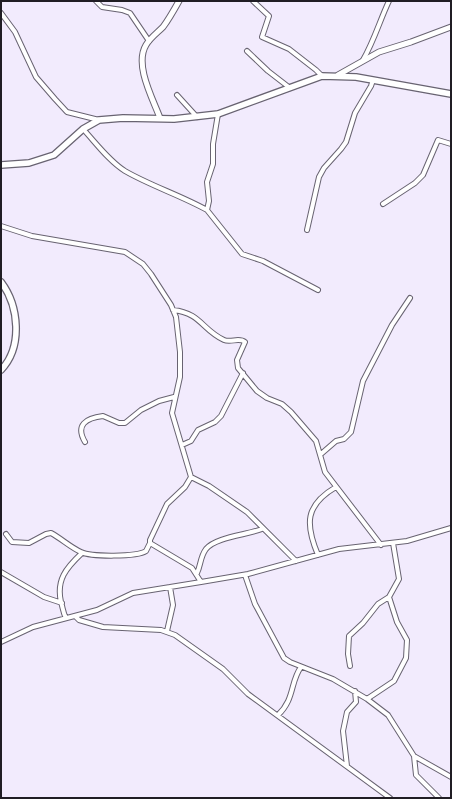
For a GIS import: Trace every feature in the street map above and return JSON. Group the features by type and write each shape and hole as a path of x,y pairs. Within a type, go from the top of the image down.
{"main road":[{"path":"1,165 24,164 54,155 83,129 99,120 197,118 218,114 322,76 338,76 373,80 451,94"},
{"path":"1,282 10,298 16,332 13,351 1,370"}],"street":[{"path":"96,1 102,7 122,10 130,13 149,41"},
{"path":"160,118 142,66 143,51 149,41 164,26 179,1"},
{"path":"253,1 269,16 262,36 289,49 322,76"},
{"path":"363,60 372,46 382,16 389,1"},
{"path":"1,13 15,32 36,77 55,99 67,112 99,120"},
{"path":"338,76 379,52 451,27"},
{"path":"247,51 268,71 290,88"},
{"path":"307,230 319,177 324,168 346,142 356,113 373,80"},
{"path":"177,95 197,118"},
{"path":"206,210 209,201 207,182 213,164 213,144 218,114"},
{"path":"83,129 124,170 145,181 186,198 206,210 242,254 263,261 318,290"},
{"path":"383,204 416,183 423,175 438,140 451,144"},
{"path":"1,226 32,236 120,251 131,255 143,264 176,317 180,352 179,382 174,398 172,413 191,477 185,487 167,504 150,537 150,543 146,551 134,555 94,555 82,553 51,533 24,544 12,542 6,534"},
{"path":"321,454 351,432 364,381 392,325 410,298"},
{"path":"173,310 189,313 224,340 243,340 245,344 239,352 237,365 257,391 267,398 282,404 291,412 316,441 321,454 322,466 336,487 381,545"},
{"path":"182,445 191,441 198,430 215,422 221,416 243,373"},
{"path":"85,442 80,432 82,426 87,421 103,416 118,423 125,423 140,410 159,401 174,398"},
{"path":"191,477 209,486 247,512 262,529 296,561"},
{"path":"318,555 309,535 314,506 323,495 336,487"},
{"path":"197,573 201,557 210,546 224,539 246,535 262,529"},
{"path":"1,641 33,627 97,610 133,593 245,574 348,547 393,543 449,529 451,533"},
{"path":"150,543 189,566 197,573 201,582"},
{"path":"350,666 348,654 349,636 364,623 378,604 389,596 399,579 393,543"},
{"path":"66,618 58,588 60,580 75,559 82,553"},
{"path":"1,572 44,597 62,603"},
{"path":"245,574 255,604 280,653 290,662 333,679 356,691 388,715 414,756 416,775 439,798"},
{"path":"167,631 173,605 170,587"},
{"path":"366,699 394,681 406,658 407,640 397,622 389,596"},
{"path":"75,616 79,620 104,627 167,631 198,650 223,669 248,694 390,798"},
{"path":"278,715 289,701 297,674 301,667"},
{"path":"347,766 343,731 347,712 356,702 356,691"},
{"path":"414,756 451,777"}]}
